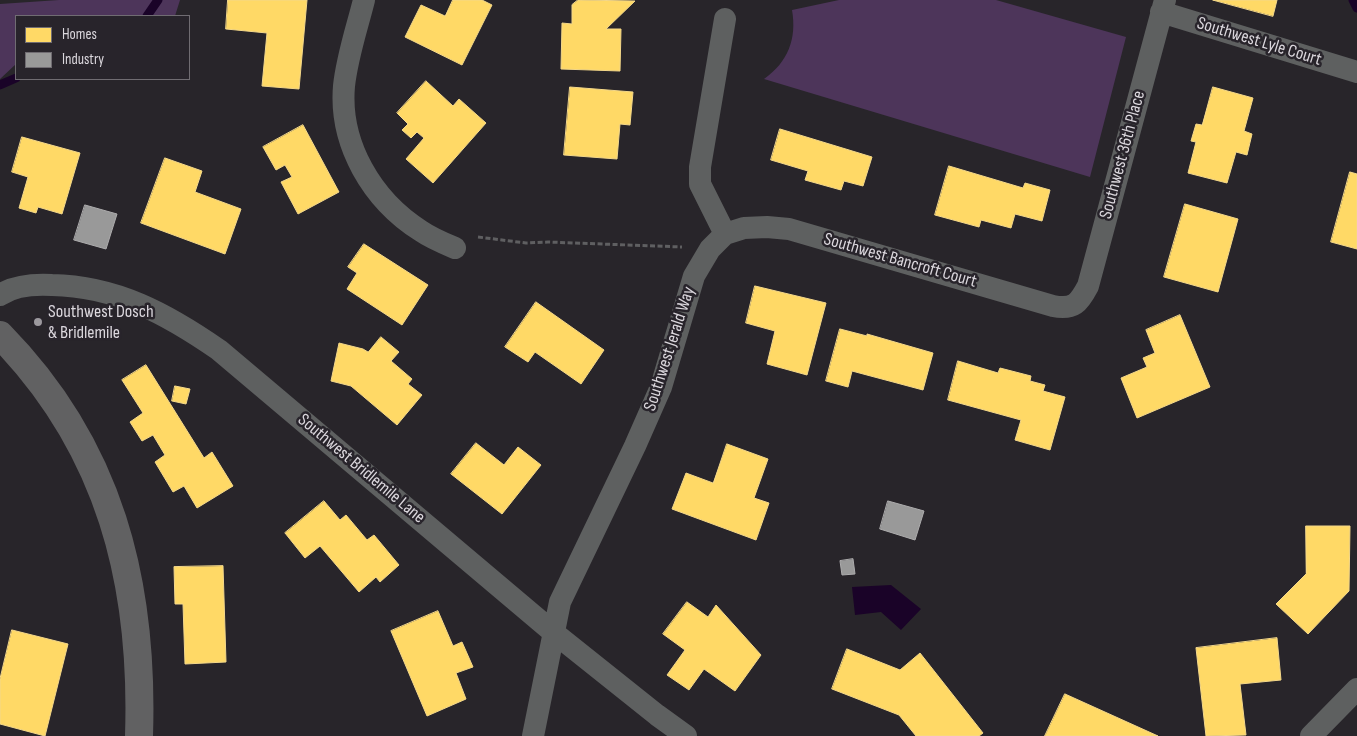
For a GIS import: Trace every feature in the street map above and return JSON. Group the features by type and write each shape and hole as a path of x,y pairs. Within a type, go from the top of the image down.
{"street":[{"path":"364,0 347,65 344,87 346,125 351,143 366,176 384,199 420,231 455,248"},
{"name":"Southwest Lyle Court","path":"1163,6 1357,72"},
{"name":"Southwest 36th Place","path":"1073,306 1081,299 1088,286 1163,6"},
{"path":"717,242 700,184 700,167 725,19"},
{"name":"Southwest Bancroft Court","path":"717,242 744,228 767,227 789,230 1053,306 1064,308 1073,306"},
{"name":"Southwest Jerald Way","path":"533,736 556,613 564,590 638,440 661,387 694,276 717,242"},
{"name":"Southwest Bridlemile Lane","path":"0,295 20,287 35,284 82,287 128,298 196,334 226,356 553,632 686,736"},
{"path":"0,335 27,364 62,411 106,499 118,535 133,606 139,736"},
{"path":"1311,736 1357,689"}],"path":[{"path":"455,248 467,234 526,243 717,242"}],"shaded area":[{"path":"59,0 180,0 175,15 15,15 15,65 0,79 0,4"},
{"path":"839,0 996,0 1126,37 1090,177 764,79 779,65 789,49 793,31 792,10"},
{"path":"891,585 921,609 901,630 881,612 855,615 852,587"}],"building: Homes":[{"path":"228,0 307,0 299,89 262,86 267,33 226,29"},
{"path":"453,0 482,0 492,5 462,65 405,37 421,5 445,16"},
{"path":"578,0 635,1 606,29 621,29 620,71 561,69 562,23 572,24 572,5"},
{"path":"1213,0 1277,0 1273,16"},
{"path":"426,81 453,106 459,99 486,123 433,183 406,159 424,138 417,132 411,138 402,130 408,124 397,113"},
{"path":"570,87 633,92 630,125 620,124 617,159 564,155"},
{"path":"1213,87 1253,98 1244,131 1252,134 1247,155 1236,152 1227,183 1188,173 1196,142 1191,141 1196,124 1202,125"},
{"path":"303,125 339,192 298,214 281,182 292,177 285,165 276,170 263,147"},
{"path":"780,129 872,157 863,186 844,181 841,190 805,180 808,171 771,160"},
{"path":"22,137 80,153 62,214 38,207 36,213 19,208 28,177 12,172"},
{"path":"165,158 202,171 195,192 241,209 225,254 141,223"},
{"path":"949,166 1023,188 1025,183 1050,190 1042,221 1015,214 1011,228 981,220 979,227 935,215"},
{"path":"1350,172 1357,174 1357,249 1331,242"},
{"path":"1185,204 1238,219 1218,292 1164,277"},
{"path":"364,244 428,285 402,325 347,289 357,273 348,267"},
{"path":"755,286 826,303 807,375 767,364 775,331 746,323"},
{"path":"536,302 604,350 581,384 535,352 528,362 505,347"},
{"path":"1180,315 1210,387 1137,418 1121,378 1147,367 1143,358 1155,353 1146,330"},
{"path":"840,329 867,336 867,334 933,353 923,390 852,371 848,387 826,381"},
{"path":"381,337 399,352 391,361 412,379 408,384 422,395 397,425 351,386 331,381 339,343 368,352"},
{"path":"958,361 998,373 1000,368 1031,376 1030,381 1045,385 1043,391 1065,397 1050,450 1015,440 1021,420 948,400"},
{"path":"146,365 204,458 212,452 233,486 197,508 184,486 173,492 155,462 165,455 153,435 142,441 130,422 143,413 122,380"},
{"path":"175,386 190,389 186,404 172,401"},
{"path":"476,443 504,465 518,447 541,465 502,514 451,474"},
{"path":"727,444 768,459 754,498 769,503 756,540 672,509 686,473 713,483"},
{"path":"324,501 340,520 346,515 367,540 374,535 399,565 380,582 376,577 359,592 320,546 305,558 285,533"},
{"path":"1306,526 1350,526 1349,591 1308,634 1276,604 1306,574"},
{"path":"223,566 226,662 185,664 183,604 175,604 174,567"},
{"path":"687,602 708,617 716,605 761,655 735,691 704,669 689,690 667,675 685,650 663,634"},
{"path":"438,611 453,646 462,642 473,667 456,673 466,699 427,716 391,631"},
{"path":"12,630 68,644 45,736 0,724 0,679"},
{"path":"1277,638 1281,680 1240,684 1246,735 1206,736 1196,648"},
{"path":"847,649 900,670 920,653 983,733 979,736 916,736 899,715 832,689"},
{"path":"1065,694 1158,736 1045,736"}],"building: Industry":[{"path":"85,205 117,214 106,249 74,240"},
{"path":"888,501 924,511 915,540 880,529"},
{"path":"853,559 855,574 842,575 840,561"}],"waterway":[{"path":"148,15 158,0"},
{"path":"1353,0 1357,8"},
{"path":"0,85 15,78"}],"place":[{"name":"Southwest Dosch & Bridlemile","path":"38,322"}]}
